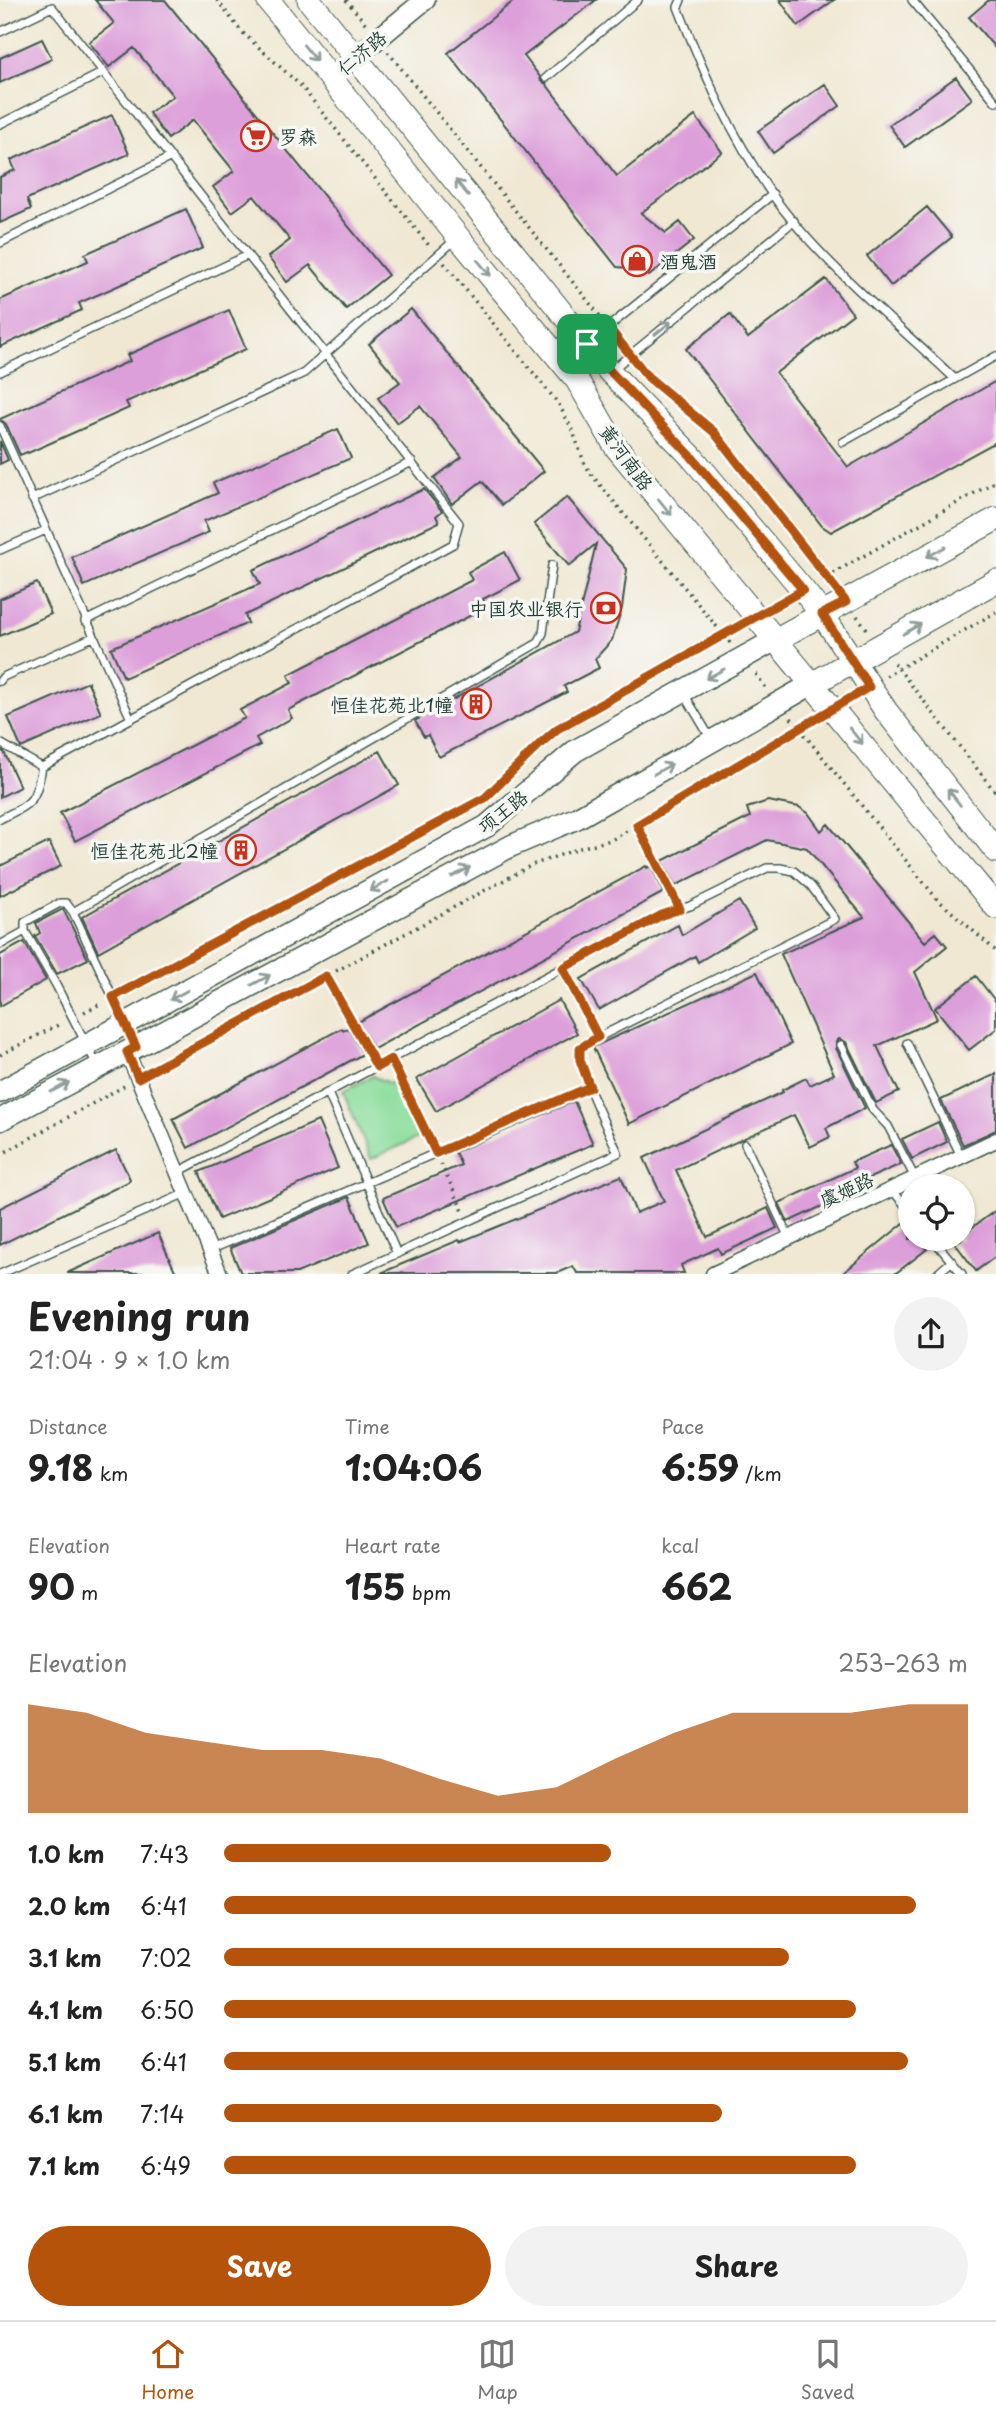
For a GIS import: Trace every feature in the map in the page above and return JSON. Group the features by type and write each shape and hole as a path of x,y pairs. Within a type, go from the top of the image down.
{"main road":[{"name":"黄河南路","path":"268,0 458,237 577,380 616,447 996,907"},
{"path":"309,0 587,344 691,456 803,590 822,614 869,687 996,851"},
{"name":"项王路","path":"0,1092 488,826 575,751 996,519"},
{"name":"项王路","path":"0,1120 510,846 577,818 996,581"}],"street":[{"name":"仁济路","path":"330,78 425,0"},
{"path":"131,1049 138,1078 220,1273"},
{"name":"虞姬路","path":"924,1174 996,1140"},
{"name":"虞姬路","path":"713,1273 898,1186"}],"lane":[{"path":"42,767 453,544 459,523 46,0"},
{"path":"546,78 638,0"},
{"path":"681,0 678,7 728,125 772,194 819,250 955,379"},
{"path":"912,0 996,102"},
{"path":"0,32 52,7"},
{"path":"0,124 104,72"},
{"path":"0,243 171,157"},
{"path":"587,344 772,194"},
{"path":"610,371 794,220"},
{"path":"32,499 304,373 458,237"},
{"path":"0,372 248,254"},
{"path":"843,442 996,356"},
{"path":"0,426 131,719"},
{"path":"85,621 412,462"},
{"path":"0,550 46,530"},
{"path":"73,912 538,643 542,633 552,565"},
{"path":"0,681 3,677 93,637"},
{"path":"683,691 713,741"},
{"path":"0,743 42,767"},
{"path":"0,819 27,805 37,792 42,767"},
{"path":"637,825 680,909"},
{"path":"177,1173 662,915 766,868 794,871 811,886 835,919 580,1048 580,1060 618,1153 352,1273"},
{"path":"98,1067 25,931 25,922 60,903 66,902 73,912 126,1024 131,1049"},
{"path":"0,944 25,931"},
{"path":"326,976 377,1067"},
{"path":"907,1043 961,1157"},
{"path":"841,1045 873,1110 888,1126 913,1174"},
{"path":"391,1059 436,1153"},
{"path":"210,1250 590,1087"},
{"path":"328,1093 397,1254"},
{"path":"745,1144 789,1238"},
{"path":"892,1189 898,1196"},
{"path":"0,1273 186,1193"},
{"path":"943,1251 962,1273"},
{"path":"937,1273 952,1261"}],"path":[{"path":"217,0 241,31 300,86 558,403 591,474 937,899 996,951"},
{"path":"346,0 608,327"},
{"path":"630,355 648,377 714,432 996,793"},
{"path":"803,590 996,481"},
{"path":"869,687 996,612"},
{"path":"0,1055 485,798 557,729 756,618"},
{"path":"0,1155 532,865 611,840 832,708"},
{"path":"563,968 598,1037"},
{"path":"436,1153 468,1222"}],"green space":[{"path":"372,1076 396,1086 420,1137 371,1159 343,1091"}],"building":[{"path":"95,0 165,0 388,275 346,309 310,265 287,282 268,257 290,240 254,196 232,212 213,187 234,171 193,120 168,139 149,113 173,96 134,48 109,67 89,42 114,23"},
{"path":"515,0 596,0 524,56 617,176 695,116 722,152 641,213 666,233 680,222 694,240 649,276 639,269 617,267 448,53"},
{"path":"780,0 834,0 798,26"},
{"path":"989,0 996,0 996,49 969,17"},
{"path":"42,39 52,59 0,83 0,58"},
{"path":"956,77 972,99 905,147 889,125"},
{"path":"825,84 840,106 773,153 758,131"},
{"path":"112,115 129,154 27,199 31,209 0,223 0,177 15,170 11,160"},
{"path":"927,207 952,237 891,286 867,256"},
{"path":"186,209 203,248 79,303 82,310 0,347 0,300 88,261 85,254"},
{"path":"826,279 853,314 776,373 848,467 996,381 996,442 831,532 822,526 686,349 730,314 748,338"},
{"path":"411,309 544,471 502,505 482,481 452,504 434,478 462,457 420,406 397,423 378,398 400,382 369,344"},
{"path":"229,310 246,349 126,402 129,408 20,455 6,424 0,419 130,361 127,355"},
{"path":"338,429 351,458 204,521 209,532 84,586 72,557 218,493 213,483"},
{"path":"0,441 8,460 0,464"},
{"path":"424,489 442,511 436,516 439,522 245,615 248,623 124,678 111,648 260,584 253,570"},
{"path":"567,497 627,569 622,608 612,640 595,659 599,668 564,686 567,692 439,757 428,735 424,737 415,721 575,632 596,544 569,566 534,524"},
{"path":"505,552 520,580 483,599 487,607 288,710 292,718 256,738 260,745 75,841 60,813 245,718 240,710 292,683 288,675 472,580 468,572"},
{"path":"37,583 51,614 0,636 0,599"},
{"path":"88,682 101,713 21,748 8,717"},
{"path":"0,750 4,752 20,787 0,797"},
{"name":"恒佳花苑北2幢","path":"380,751 399,785 98,952 82,917"},
{"path":"768,801 799,807 808,813 821,831 828,824 925,942 936,933 947,946 915,972 937,1019 877,1046 899,1092 876,1103 846,1042 839,1039 836,1048 865,1108 826,1128 830,1137 810,1147 794,1115 676,1170 707,1237 768,1208 777,1228 721,1254 718,1248 681,1265 684,1273 577,1273 573,1266 557,1273 381,1273 621,1176 636,1213 664,1201 644,1158 783,1092 782,1090 806,1078 810,1085 834,1074 781,954 864,917 807,848 767,840 675,886 662,861 750,817 747,808"},
{"path":"49,842 61,866 0,896 0,866"},
{"path":"646,866 651,866 664,892 374,1049 358,1022"},
{"path":"739,901 755,928 698,962 695,956 599,1010 581,979 678,925 682,935"},
{"path":"63,909 88,959 57,974 35,936 40,933 36,923"},
{"path":"24,942 46,980 0,1006 0,955"},
{"path":"757,972 791,1044 629,1124 593,1047"},
{"path":"976,976 996,1002 996,1029 969,1050 935,1008"},
{"path":"559,1000 577,1033 436,1111 417,1079"},
{"path":"342,1028 348,1028 363,1054 188,1148 173,1119"},
{"path":"996,1074 996,1130 963,1145 941,1100"},
{"path":"574,1101 593,1144 396,1227 383,1198 461,1165 455,1152"},
{"path":"318,1121 338,1168 219,1219 199,1172"},
{"path":"938,1122 947,1142 912,1159 902,1139"},
{"path":"891,1145 901,1164 854,1185 857,1190 788,1222 779,1203 855,1168 852,1162"},
{"path":"116,1150 130,1179 128,1182 0,1245 0,1208"},
{"path":"349,1197 369,1243 297,1273 241,1273 230,1248"},
{"path":"996,1210 996,1256 976,1271 961,1251 975,1251 975,1225"},
{"path":"898,1228 898,1251 924,1251 896,1273 843,1273"},
{"path":"158,1233 176,1273 67,1273"}],"place":[{"name":"罗森","path":"256,136"},
{"name":"酒鬼酒","path":"637,261"},
{"name":"中国农业银行","path":"606,608"},
{"name":"恒佳花苑北1幢","path":"476,704"},
{"name":"恒佳花苑北2幢","path":"241,850"}],"route":[{"path":"608,327 648,377 714,432 846,602 822,614 869,687 637,825 680,909 662,915 563,968 598,1037 580,1048 580,1060 590,1087 436,1153 391,1059 377,1067 326,976 138,1078 127,1052 136,1047 113,997 485,798 557,729 803,590 691,456 587,344 608,327"}]}
